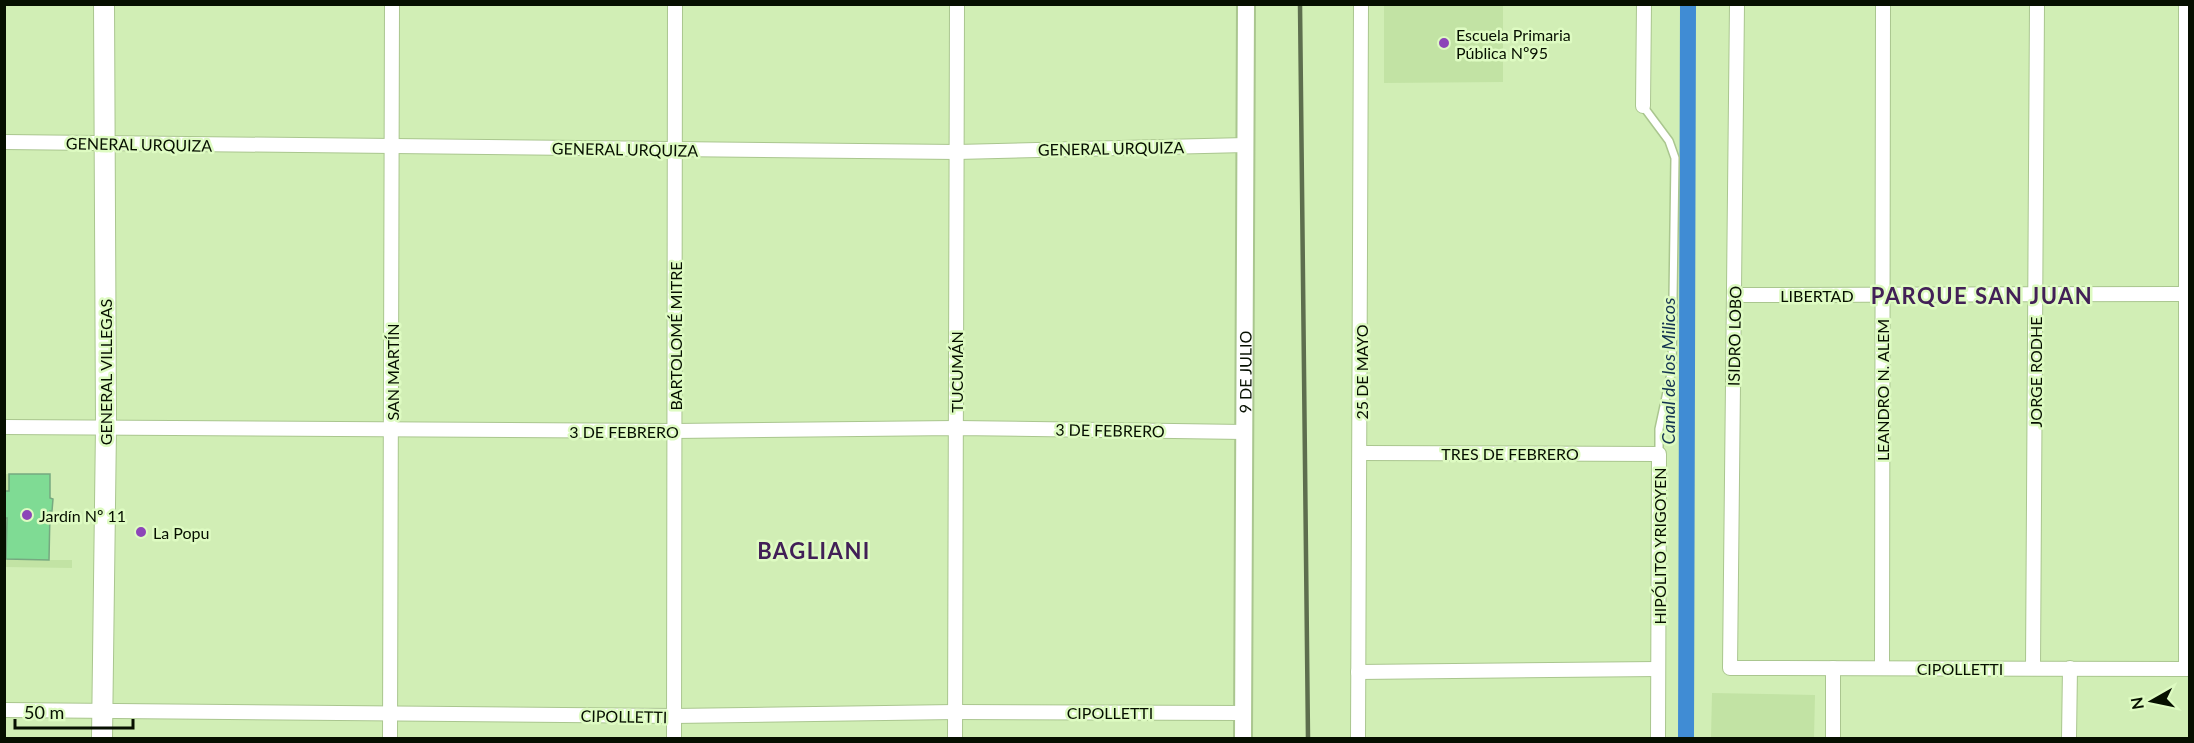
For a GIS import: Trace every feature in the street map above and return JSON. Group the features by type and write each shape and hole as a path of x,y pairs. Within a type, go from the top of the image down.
{"main road":[{"name":"GENERAL VILLEGAS","path":"102,738 106,427 104,4"}],"street":[{"name":"SAN MARTÍN","path":"390,738 392,4"},
{"name":"BARTOLOMÉ MITRE","path":"674,738 675,4"},
{"name":"TUCUMÁN","path":"955,738 957,4"},
{"name":"9 DE JULIO","path":"1243,738 1246,4"},
{"name":"25 DE MAYO","path":"1358,738 1362,4"},
{"name":"HIPÓLITO YRIGOYEN","path":"1643,106 1644,4"},
{"name":"ISIDRO LOBO","path":"1730,668 1737,4"},
{"name":"LEANDRO N. ALEM","path":"1882,668 1883,4"},
{"name":"JORGE RODHE","path":"2033,668 2037,4"},
{"path":"2186,4 2188,669"},
{"name":"GENERAL URQUIZA","path":"4,142 957,152 1246,145"},
{"name":"LIBERTAD","path":"1735,295 2186,294"},
{"name":"3 DE FEBRERO","path":"4,427 392,431 956,428 1244,432"},
{"name":"TRES DE FEBRERO","path":"1361,453 1659,454"},
{"name":"HIPÓLITO YRIGOYEN","path":"1658,738 1659,454"},
{"name":"CIPOLLETTI","path":"1730,668 2188,669"},
{"path":"1833,668 1833,738"},
{"path":"2069,738 2070,668"},
{"path":"1358,672 1658,669"},
{"name":"CIPOLLETTI","path":"4,710 674,716 955,712 1243,713"}],"lane":[{"name":"HIPÓLITO YRIGOYEN","path":"1643,106 1669,141 1675,158 1672,369 1659,429 1659,454"}],"shaded area":[{"name":"Escuela Primaria Pública Nº95","path":"1384,5 1503,5 1503,82 1384,83"},
{"name":"Jardín Nº 11","path":"5,474 50,474 50,498 53,499 52,511 50,511 49,560 72,560 72,568 5,567"},
{"path":"1712,693 1815,695 1814,738 1711,738"}],"building":[{"name":"Jardín Nº 11","path":"9,474 50,474 50,498 53,499 52,511 50,511 49,560 6,559 7,518 4,518 4,491 9,491"}],"waterway":[{"name":"Canal de los Milicos","path":"1686,738 1688,4"}],"railway":[{"path":"1300,4 1308,738"}],"place":[{"name":"Escuela Primaria Pública Nº95","path":"1444,43"},
{"name":"Jardín Nº 11","path":"27,515"},
{"name":"La Popu","path":"141,532"}],"district":[{"name":"PARQUE SAN JUAN","path":"1982,295"},
{"name":"BAGLIANI","path":"814,550"}]}
